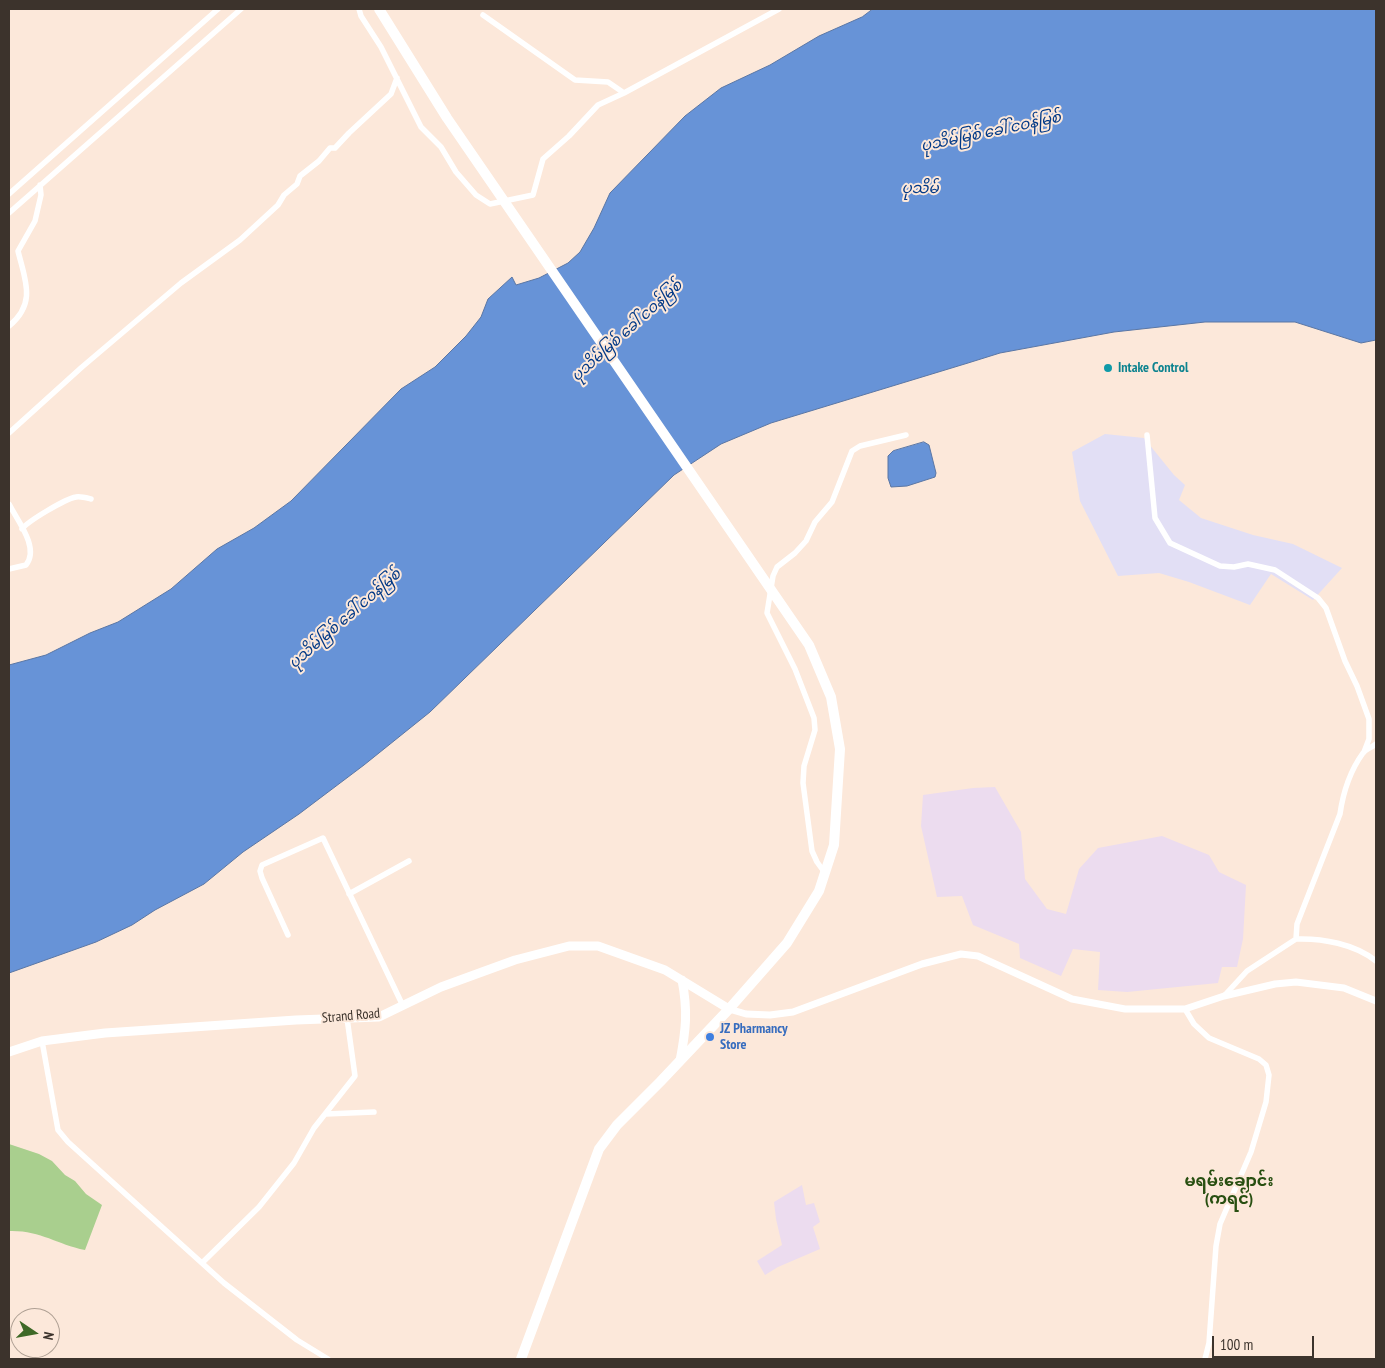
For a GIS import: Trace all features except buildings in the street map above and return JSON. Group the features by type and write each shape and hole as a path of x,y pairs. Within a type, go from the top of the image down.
{"highway":[{"path":"379,9 448,118 809,645 831,697 840,749 834,846 819,891 787,943 729,1009 617,1125 600,1149 521,1359"}],"main road":[{"name":"Strand Road","path":"9,1052 42,1041 105,1033 379,1017 441,987 515,960 569,946 598,946 665,970 729,1009"},
{"path":"680,1061 686,1022 686,1002 682,980"}],"street":[{"path":"9,194 218,9"},
{"path":"9,213 241,9"},
{"path":"358,9 360,16 381,47 421,127 441,147 456,172 476,195 490,204 533,195 543,159 569,136 598,105 624,93 779,9"},
{"path":"483,15 575,80 608,82 624,93"},
{"path":"9,433 82,367 181,283 240,240 278,205 284,195 297,184 300,176 319,161 330,148 335,148 391,94 397,78"},
{"path":"9,326 20,312 27,298 28,290 18,251 35,221 41,195 40,185"},
{"path":"825,872 817,862 812,850 804,783 804,766 815,730 814,718 795,669 767,613 773,576 778,567 806,541 815,522 832,502 852,451 860,446 906,434"},
{"path":"1147,435 1154,518 1170,543 1220,566 1234,567 1248,564 1275,570 1318,598 1326,608 1369,719 1369,739 1364,752 1348,779 1340,814 1297,924 1296,939"},
{"path":"22,530 26,524 39,515 76,497 92,499"},
{"path":"9,504 31,546 29,562 26,566 9,568"},
{"path":"1364,752 1376,744"},
{"path":"288,935 262,878 260,871 262,865 323,838 403,1006"},
{"path":"349,894 409,861"},
{"path":"1224,996 1247,970 1296,939 1312,938 1344,946 1376,961"},
{"path":"729,1009 746,1014 770,1015 793,1012 922,964 961,954 978,956 1072,999 1125,1009 1185,1008 1274,984 1296,982 1344,988 1376,1001"},
{"path":"1185,1008 1194,1024 1209,1038 1259,1059 1266,1065 1269,1074 1266,1102 1251,1152 1220,1224 1216,1246 1209,1343 1205,1359"},
{"path":"202,1262 259,1207 294,1163 314,1128 355,1076 347,1018"},
{"path":"42,1041 58,1130 68,1142 224,1282 290,1334 328,1359"},
{"path":"326,1114 374,1112"}],"shaded area":[{"path":"1105,434 1144,438 1174,475 1185,485 1179,500 1201,518 1253,535 1293,544 1342,568 1313,600 1271,574 1250,605 1159,573 1118,576 1080,501 1072,452"},
{"path":"995,787 1021,832 1025,879 1047,909 1066,914 1079,869 1098,848 1162,836 1209,855 1219,872 1246,885 1243,939 1237,967 1222,967 1218,983 1127,992 1098,990 1100,952 1073,949 1061,976 1020,958 1019,944 973,925 962,896 937,897 921,826 923,795"},
{"path":"802,1185 806,1205 814,1203 820,1222 813,1227 820,1249 778,1267 765,1275 757,1261 782,1245 774,1202"}],"green space":[{"path":"9,1144 39,1154 52,1161 65,1175 75,1181 86,1194 102,1205 85,1250 39,1235 9,1231"}],"water":[{"name":"ပုသိမ်","path":"873,9 1376,9 1376,340 1361,343 1295,322 1205,322 1114,332 1000,353 771,423 721,444 674,475 430,712 299,814 243,852 204,884 155,910 132,925 96,942 9,973 9,665 46,655 90,633 118,622 171,589 217,549 254,528 291,501 401,389 435,367 466,336 481,317 488,299 512,277 516,285 539,278 568,263 580,252 594,228 610,193 685,116 721,88 770,65 819,36 862,17"},
{"path":"924,442 929,445 936,473 935,477 907,486 891,487 888,478 888,456 893,451"}],"place":[{"name":"Intake Control","path":"1108,368"},
{"name":"JZ Pharmancy Store","path":"710,1037"}],"district":[{"name":"မရမ်းချောင်း (ကရင်)","path":"1229,1190"}],"water label":[{"name":"ပုသိမ်မြစ် ခေါ် ငဝန်မြစ်","path":"991,132"},
{"name":"ပုသိမ်မြစ် ခေါ် ငဝန်မြစ်","path":"627,331"},
{"name":"ပုသိမ်မြစ် ခေါ် ငဝန်မြစ်","path":"345,619"}]}
